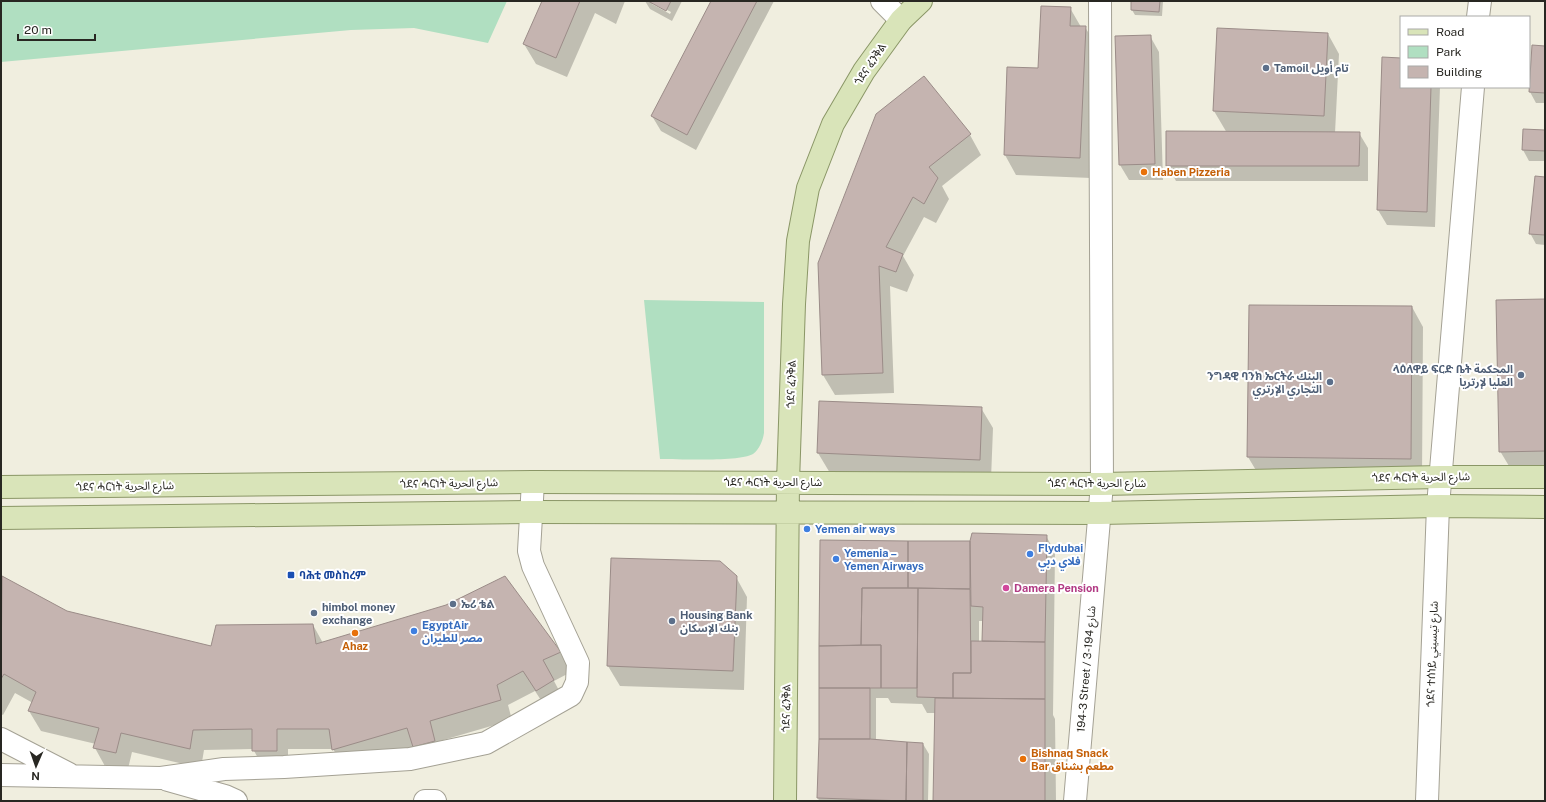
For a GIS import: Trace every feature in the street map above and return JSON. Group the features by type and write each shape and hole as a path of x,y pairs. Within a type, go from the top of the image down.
{"main road":[{"name":"ጎደና ፈንቅል","path":"785,801 788,482 794,304 798,241 808,188 833,124 864,71 901,20 921,1"},
{"name":"ጎደና ሓርነት شارع الحرية","path":"1,487 533,482 1102,484 1440,476 1545,477"},
{"path":"1,518 531,512 1100,513 1438,506 1545,507"}],"street":[{"path":"882,1 901,20"},
{"name":"194-3 Street / شارع 194-3","path":"1075,801 1102,484 1100,1"},
{"path":"1478,16 1480,1"},
{"name":"ጎደና ተሰነይ شارع تيسيني","path":"1427,801 1438,506 1473,88"},
{"path":"1,775 161,778 224,769 284,767 410,759 486,743 571,695 577,682 578,663 533,566 529,551 533,482"},
{"path":"1,739 73,776"},
{"path":"161,778 228,799"},
{"path":"425,801 435,801"}],"green space":[{"path":"1,1 507,1 488,43 414,28 351,30 1,62"},
{"path":"644,300 764,302 764,433 760,445 753,454 746,457 723,459 660,459"}],"building":[{"path":"542,1 580,1 556,58 523,44"},
{"path":"648,1 671,1 666,11"},
{"path":"711,1 757,1 687,135 651,116"},
{"path":"1131,1 1160,1 1159,12 1131,10"},
{"path":"1041,6 1071,7 1070,26 1086,26 1080,158 1004,155 1007,67 1038,68"},
{"path":"1217,28 1328,33 1324,116 1213,111"},
{"path":"1151,35 1155,164 1119,165 1115,36"},
{"path":"1532,45 1545,46 1545,93 1529,92"},
{"path":"1382,57 1400,58 1400,88 1431,88 1427,212 1377,210"},
{"path":"924,76 971,134 929,167 938,178 924,204 913,197 886,247 903,254 896,272 879,266 883,373 822,375 818,263 876,114"},
{"path":"1523,129 1545,130 1545,151 1522,150"},
{"path":"1166,131 1360,132 1359,166 1166,166"},
{"path":"1535,176 1545,177 1545,235 1529,234"},
{"name":"ላዕለዋይ ፍርድ ቤት المحكمة العليا لإرتريا","path":"1545,299 1545,451 1499,452 1496,300"},
{"name":"ንግዳዊ ባንክ ኤርትራ البنك التجاري الإرتري","path":"1249,305 1412,306 1411,459 1247,457"},
{"path":"819,401 982,407 980,460 817,453"},
{"path":"972,533 1047,535 1045,642 982,641 983,607 971,606 970,541"},
{"path":"820,540 908,541 908,588 862,588 861,645 819,646"},
{"path":"908,541 970,541 970,589 908,588"},
{"name":"Housing Bank بنك الإسكان","path":"611,558 720,561 737,576 733,671 607,666"},
{"path":"2,576 67,611 211,646 216,625 313,624 316,644 446,605 505,576 561,652 543,660 554,680 536,691 523,671 497,685 501,700 430,721 435,741 413,747 407,728 332,750 329,729 277,729 277,751 252,751 252,729 193,730 190,749 121,733 116,753 93,748 99,728 28,711 36,692 4,674 1,679"},
{"path":"862,588 918,588 917,688 881,688 881,645 861,645"},
{"path":"918,588 970,589 971,673 953,673 953,698 917,697"},
{"path":"971,641 1045,642 1045,699 953,698 953,673 971,673"},
{"path":"881,645 881,688 819,688 819,646"},
{"path":"819,688 870,688 870,739 819,739"},
{"path":"935,698 1045,699 1045,801 933,801"},
{"path":"819,739 870,739 907,742 906,801 817,798"},
{"path":"907,742 923,743 923,801 906,801"}],"place":[{"name":"Tamoil تام أويل","path":"1266,68"},
{"name":"Haben Pizzeria","path":"1144,172"},
{"name":"ላዕለዋይ ፍርድ ቤት المحكمة العليا لإرتريا","path":"1521,375"},
{"name":"ንግዳዊ ባንክ ኤርትራ البنك التجاري الإرتري","path":"1330,382"},
{"name":"Yemen air ways","path":"807,529"},
{"name":"Flydubai فلاي دبي","path":"1030,554"},
{"name":"Yemenia – Yemen Airways","path":"836,559"},
{"name":"ባሕቲ መስከረም","path":"291,575"},
{"name":"Damera Pension","path":"1006,588"},
{"name":"ኤሪ ቴል","path":"453,604"},
{"name":"himbol money exchange","path":"314,613"},
{"name":"Housing Bank بنك الإسكان","path":"672,621"},
{"name":"EgyptAir مصر للطيران","path":"414,631"},
{"name":"Ahaz","path":"355,633"},
{"name":"Bishnaq Snack Bar مطعم بشناق","path":"1023,759"}]}
